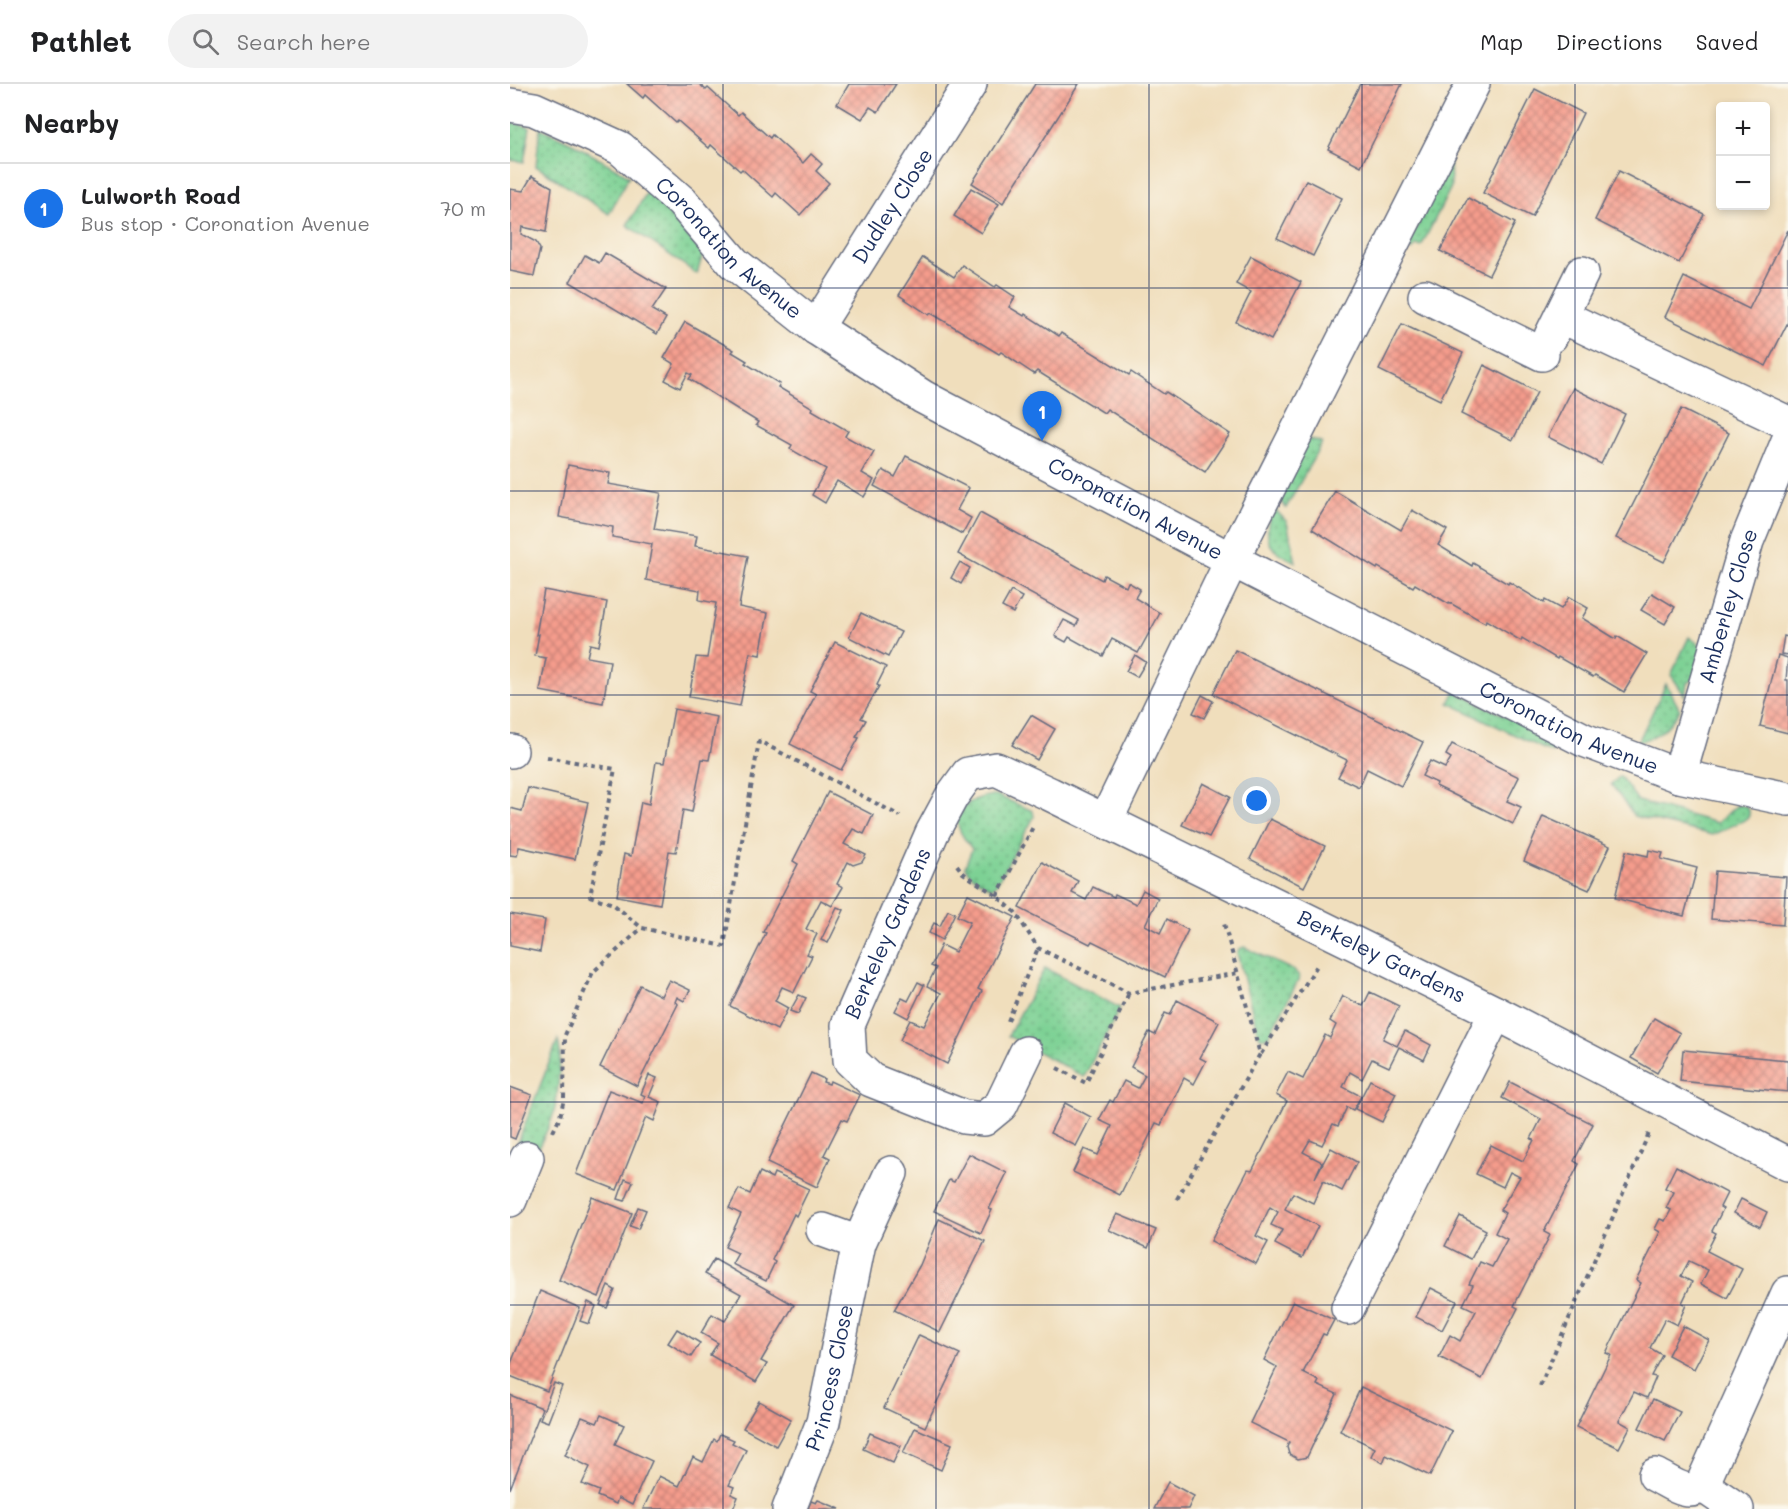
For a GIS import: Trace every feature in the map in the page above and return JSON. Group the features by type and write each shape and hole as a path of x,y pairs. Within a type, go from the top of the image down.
{"street":[{"name":"Dudley Close","path":"816,328 970,84"},
{"path":"1106,820 1232,560 1473,84"},
{"name":"Coronation Avenue","path":"510,105 534,109 620,148 682,202 734,263 816,328 923,397 1232,560 1584,740 1679,776 1788,799"},
{"path":"1425,296 1538,362 1582,273"},
{"path":"1561,316 1788,423"},
{"name":"Amberley Close","path":"1679,776 1747,541 1788,441"},
{"name":"Berkeley Gardens","path":"1026,1053 1001,1105 984,1119 964,1117 871,1080 850,1060 848,1025 932,833 952,796 968,774 996,769 1106,820 1209,873 1496,1013 1788,1164"},
{"path":"1348,1308 1496,1013"},
{"path":"510,1200 527,1158"},
{"name":"Princess Close","path":"789,1509 823,1422 859,1243 891,1173"},
{"path":"823,1230 859,1243"},
{"path":"1655,1475 1687,1491 1696,1490 1702,1485 1788,1293"},
{"path":"1702,1485 1737,1509"}],"path":[{"path":"511,751 615,769 590,896 613,904 642,928 724,946 759,741 932,833 963,873 1016,912 1038,948 1129,993 1238,973"},
{"path":"997,896 1050,794"},
{"path":"1209,873 1260,1054"},
{"path":"527,1158 543,1153 560,1117 564,1098 565,1035 592,972 642,928"},
{"path":"1177,1199 1260,1054 1337,935"},
{"path":"1540,1386 1663,1100"}],"green space":[{"path":"510,122 530,127 524,162 510,160"},
{"path":"540,128 574,144 629,176 609,214 536,166"},
{"path":"1450,159 1451,187 1421,247 1417,245 1412,250 1407,246"},
{"path":"647,192 656,198 703,254 697,274 627,225"},
{"path":"1308,439 1322,443 1286,508 1277,496"},
{"path":"1272,506 1287,522 1296,562 1278,552 1269,541 1268,527"},
{"path":"1689,637 1703,647 1695,678 1687,683 1685,696 1671,675"},
{"path":"1666,684 1680,710 1663,730 1638,742"},
{"path":"1455,691 1557,742 1552,753 1449,703"},
{"path":"1620,776 1638,801 1717,823 1737,805 1746,806 1749,816 1712,835 1634,816 1611,784"},
{"path":"996,795 1033,811 1034,817 996,885 991,888 971,875 965,867 972,849 959,828 958,817 965,806 971,802"},
{"path":"1244,947 1295,971 1299,976 1268,1037 1265,1038 1260,1037 1258,1033 1237,953"},
{"path":"1045,968 1120,1008 1084,1077 1008,1036"},
{"path":"558,1040 560,1061 556,1105 551,1122 537,1150 518,1142"}],"building":[{"path":"627,84 699,84 706,90 708,88 738,115 741,112 770,138 772,135 803,163 811,154 822,164 816,171 829,183 800,215 776,193 773,197 711,145 709,148 645,95 643,98"},
{"path":"849,84 896,84 878,112 870,107 862,119 837,104"},
{"path":"1035,84 1079,84 1003,203 972,183"},
{"path":"1360,84 1402,84 1361,166 1328,149"},
{"path":"1535,89 1583,113 1532,217 1483,193"},
{"path":"1619,171 1704,214 1679,263 1595,220"},
{"path":"532,176 552,187 546,232 522,227 521,234 536,242 540,249 534,276 510,271 510,189 523,191"},
{"path":"1306,180 1342,198 1313,256 1277,238"},
{"path":"971,188 999,204 981,233 954,216"},
{"path":"1468,198 1515,223 1489,275 1440,251"},
{"path":"1788,230 1788,322 1766,366 1665,317 1684,277 1749,309"},
{"path":"605,253 666,289 652,310 666,318 657,334 570,282 585,255 599,263"},
{"path":"1251,256 1301,282 1271,340 1236,322 1251,292 1236,284"},
{"path":"923,257 954,277 962,265 995,287 997,285 1015,297 1009,307 1024,316 1025,314 1059,336 1061,333 1129,375 1131,372 1164,394 1166,392 1230,434 1205,472 1107,409 1104,413 1037,371 1034,374 1001,352 999,354 931,313 929,315 899,295"},
{"path":"685,322 734,350 732,352 747,361 745,363 780,384 778,387 848,431 845,436 874,452 862,473 874,480 864,497 837,481 825,503 812,495 826,469 790,449 792,445 756,425 758,422 689,379 692,375 688,373 680,388 665,380 674,364 664,358"},
{"path":"1402,324 1463,353 1440,400 1379,370"},
{"path":"1484,365 1537,392 1513,440 1461,414"},
{"path":"1573,388 1625,414 1601,464 1548,437"},
{"path":"1681,409 1729,433 1664,562 1616,538"},
{"path":"906,456 969,488 957,510 971,518 962,534 874,486 883,470 895,477"},
{"path":"568,465 610,473 608,484 661,493 654,529 697,536 695,546 748,556 739,607 768,613 760,655 750,653 740,706 689,697 696,657 707,658 716,603 699,600 700,590 646,580 652,544 612,537 613,527 559,517"},
{"path":"1335,491 1401,530 1412,510 1447,530 1438,545 1472,566 1473,563 1544,603 1545,600 1561,609 1569,597 1588,608 1582,618 1616,639 1617,636 1647,654 1624,692 1595,675 1593,677 1558,657 1557,659 1522,638 1521,641 1486,620 1485,623 1415,584 1413,587 1378,567 1377,569 1312,529"},
{"path":"980,513 1102,580 1104,575 1126,587 1128,582 1140,589 1135,598 1160,613 1138,653 1112,639 1103,656 1069,637 1066,642 1055,636 1064,620 1076,626 1079,620 958,554"},
{"path":"960,562 970,568 961,584 951,578"},
{"path":"544,590 607,602 599,646 590,644 587,657 610,661 603,703 540,691 546,658 535,656 539,634 536,635"},
{"path":"1011,591 1022,597 1013,613 1002,607"},
{"path":"1652,593 1675,607 1665,624 1641,610"},
{"path":"861,613 901,632 888,657 849,637"},
{"path":"1784,636 1788,637 1788,655 1781,654"},
{"path":"835,642 886,667 877,685 879,686 861,718 866,720 856,737 859,738 841,770 790,744 816,694 810,691"},
{"path":"1235,650 1423,742 1401,786 1367,769 1359,787 1338,777 1347,760 1213,694"},
{"path":"1135,655 1146,662 1137,677 1126,671"},
{"path":"1778,655 1788,658 1786,680 1788,680 1788,733 1760,726"},
{"path":"1202,695 1213,701 1204,718 1193,713"},
{"path":"674,709 717,717 709,760 702,759 692,812 683,810 676,852 669,851 660,904 617,896 624,854 631,856 641,802 649,804 656,762 664,763"},
{"path":"1031,715 1055,729 1037,760 1012,745"},
{"path":"1452,744 1519,777 1507,801 1521,807 1513,824 1436,786 1437,783 1422,776 1430,761 1445,768 1451,758 1446,755"},
{"path":"1203,783 1230,797 1209,837 1182,825"},
{"path":"528,788 588,802 575,859 519,847 517,856 510,855 510,808 522,811"},
{"path":"828,792 873,815 864,834 853,829 844,844 866,855 862,862 853,865 848,862 837,884 843,887 832,906 821,900 806,929 817,934 807,954 812,956 794,992 782,987 775,1001 788,1008 777,1030 730,1006 766,933 763,932 798,864 793,861"},
{"path":"1543,816 1610,846 1589,890 1524,861"},
{"path":"1270,819 1325,846 1304,887 1250,859"},
{"path":"1649,850 1663,853 1661,859 1697,868 1684,916 1615,898 1626,851 1648,856"},
{"path":"1042,862 1078,881 1072,893 1086,900 1093,887 1136,904 1143,890 1158,898 1145,925 1160,933 1167,919 1188,930 1165,977 1092,941 1090,944 1019,908"},
{"path":"1715,871 1786,877 1783,925 1711,919"},
{"path":"968,894 1015,917 978,989 982,991 947,1064 900,1040 910,1020 924,1026 941,993 927,986 936,968 931,966 941,945 955,952 970,922 957,916"},
{"path":"837,907 844,910 828,943 821,940"},
{"path":"948,910 955,913 942,940 929,933 934,923 940,926"},
{"path":"510,914 545,920 540,952 510,946"},
{"path":"669,980 690,990 684,1001 677,997 675,1002 678,1004 637,1086 600,1067 640,985 661,996"},
{"path":"918,982 924,985 908,1018 895,1011 902,998 908,1001"},
{"path":"1370,992 1399,1006 1383,1039 1397,1046 1405,1031 1431,1045 1424,1060 1399,1047 1389,1067 1372,1059 1362,1079 1350,1072 1343,1087 1361,1096 1353,1110 1347,1107 1338,1126 1333,1124 1322,1145 1310,1140 1303,1152 1322,1162 1315,1178 1331,1148 1357,1162 1342,1191 1323,1181 1313,1203 1293,1193 1285,1209 1318,1226 1302,1258 1275,1244 1282,1230 1271,1225 1278,1212 1270,1207 1256,1236 1268,1242 1256,1264 1211,1241 1248,1170 1252,1171 1287,1101 1276,1095 1288,1072 1303,1079 1325,1035 1330,1038 1336,1025 1330,1021 1343,996 1363,1006"},
{"path":"799,995 806,998 798,1014 790,1011"},
{"path":"1177,1000 1219,1022 1200,1058 1206,1061 1194,1084 1184,1078 1161,1125 1156,1123 1120,1195 1073,1172 1084,1149 1098,1155 1112,1126 1099,1120 1110,1100 1113,1102 1124,1081 1138,1088 1145,1075 1131,1067 1149,1032 1155,1035 1165,1013 1170,1015"},
{"path":"1654,1018 1680,1033 1657,1073 1631,1058"},
{"path":"1683,1050 1788,1060 1788,1092 1680,1081"},
{"path":"811,1073 824,1079 823,1082 829,1084 830,1081 860,1095 847,1121 842,1119 824,1155 830,1158 817,1187 767,1163"},
{"path":"649,1075 657,1078 649,1097 661,1102 654,1121 646,1117 617,1190 576,1174 609,1090 643,1103 645,1096 641,1094"},
{"path":"1370,1080 1396,1093 1382,1122 1355,1109"},
{"path":"1510,1082 1593,1124 1574,1161 1579,1164 1544,1232 1550,1235 1514,1306 1518,1308 1482,1379 1439,1357 1450,1335 1460,1341 1476,1311 1463,1305 1473,1285 1469,1284 1480,1262 1492,1267 1507,1239 1495,1233 1505,1213 1500,1210 1520,1177 1510,1172 1503,1187 1476,1174 1491,1145 1523,1161 1534,1140 1531,1139 1541,1119 1502,1098"},
{"path":"510,1087 532,1095 515,1139 510,1137"},
{"path":"1065,1103 1091,1117 1076,1146 1050,1133"},
{"path":"969,1154 1007,1173 989,1209 992,1210 981,1233 934,1211 949,1180 954,1182"},
{"path":"1676,1166 1727,1193 1720,1207 1723,1209 1712,1231 1716,1233 1707,1251 1742,1269 1727,1298 1701,1284 1708,1270 1689,1261 1681,1276 1692,1282 1682,1303 1686,1305 1677,1325 1665,1319 1650,1348 1662,1355 1651,1376 1656,1377 1647,1398 1634,1392 1619,1421 1630,1427 1619,1448 1576,1427 1611,1355 1606,1353 1641,1283 1636,1280 1660,1232 1655,1229 1660,1219 1665,1221 1671,1210 1666,1208 1674,1192 1665,1188"},
{"path":"760,1172 772,1178 774,1173 809,1189 772,1260 775,1262 766,1281 732,1264 738,1253 725,1247 741,1214 729,1208 739,1189 750,1194"},
{"path":"625,1179 633,1182 625,1201 618,1199"},
{"path":"592,1197 632,1213 599,1297 559,1280"},
{"path":"1741,1199 1767,1212 1760,1227 1734,1213"},
{"path":"638,1207 646,1210 638,1229 630,1226"},
{"path":"1117,1214 1156,1230 1148,1248 1109,1230"},
{"path":"1460,1216 1486,1230 1471,1259 1445,1246"},
{"path":"939,1219 985,1241 940,1332 894,1310 920,1265"},
{"path":"714,1259 794,1305 761,1361 767,1364 756,1382 710,1355 718,1343 701,1333 712,1314 725,1321 741,1294 705,1274"},
{"path":"608,1286 615,1290 607,1308 600,1305"},
{"path":"1431,1288 1457,1301 1442,1330 1416,1317"},
{"path":"540,1291 580,1308 547,1391 510,1376 510,1366"},
{"path":"1293,1301 1334,1320 1326,1335 1323,1334 1303,1373 1319,1381 1317,1385 1337,1394 1307,1457 1298,1459 1289,1454 1287,1447 1289,1442 1250,1423 1277,1367 1264,1360"},
{"path":"588,1302 596,1306 589,1324 580,1321"},
{"path":"1683,1326 1709,1340 1694,1369 1668,1355"},
{"path":"677,1329 700,1343 691,1357 668,1343"},
{"path":"919,1335 960,1354 925,1427 884,1408"},
{"path":"554,1383 562,1386 548,1422 540,1419"},
{"path":"1361,1387 1452,1431 1430,1476 1386,1455 1383,1463 1371,1456 1375,1448 1340,1431"},
{"path":"510,1395 542,1408 510,1489"},
{"path":"1653,1399 1680,1412 1665,1441 1639,1428"},
{"path":"759,1401 791,1419 776,1446 743,1428"},
{"path":"601,1415 624,1425 615,1444 652,1461 632,1505 618,1498 616,1504 597,1496 599,1491 582,1484 590,1467 565,1455 582,1417 597,1423"},
{"path":"915,1428 952,1444 941,1470 903,1453"},
{"path":"870,1433 901,1446 893,1463 863,1449"},
{"path":"720,1434 734,1440 732,1443 746,1450 729,1485 734,1487 731,1494 738,1497 733,1509 643,1509 659,1476 679,1486 693,1457 703,1462 714,1439 717,1441"},
{"path":"1168,1482 1194,1496 1188,1509 1154,1509"},
{"path":"818,1500 840,1509 808,1509 811,1501 816,1503"}],"place":[{"name":"Lulworth Road","path":"1042,441"}]}
